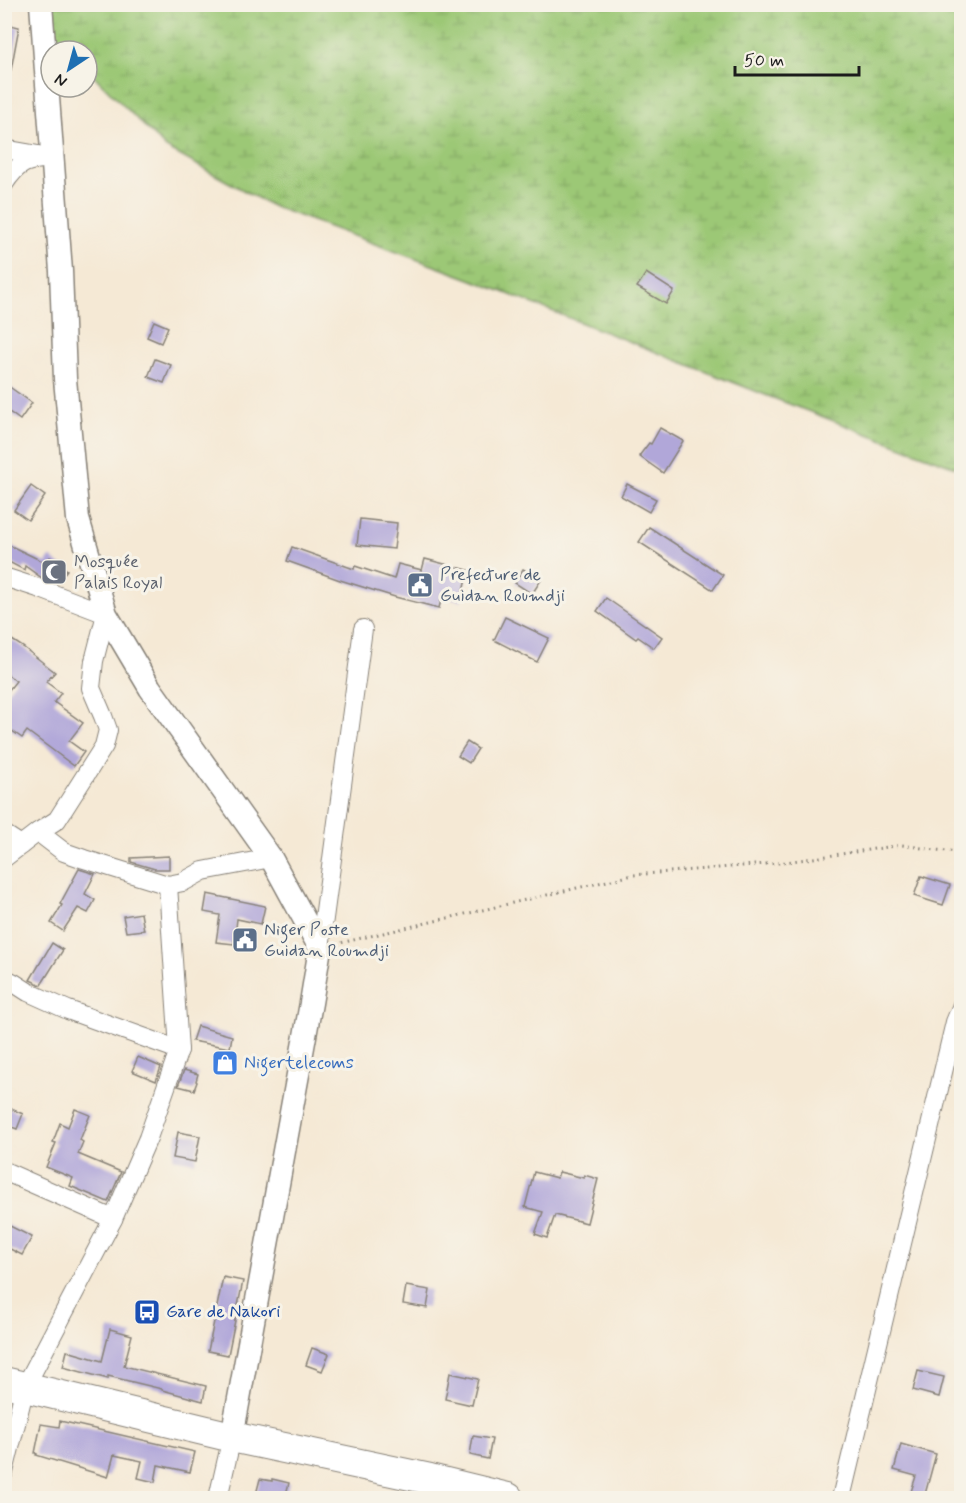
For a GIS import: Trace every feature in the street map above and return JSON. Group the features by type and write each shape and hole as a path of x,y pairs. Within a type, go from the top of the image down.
{"highway":[{"path":"15,1385 232,1437 427,1489 508,1498"}],"street":[{"path":"41,4 61,271 65,379 78,519 106,614 150,688 272,858 320,948"},
{"path":"4,149 53,158"},
{"path":"4,184 14,170 30,159 53,158"},
{"path":"4,577 106,614"},
{"path":"4,858 57,820 104,746 108,730 91,688 94,661 106,614"},
{"path":"218,1498 232,1437 305,1039 320,948 363,628"},
{"path":"38,832 64,852 168,885 183,882 203,871 272,858"},
{"path":"4,834 21,845"},
{"path":"4,1472 15,1385 113,1219 148,1138 179,1050 168,885"},
{"path":"4,978 68,1010 179,1050"},
{"path":"841,1498 953,1033 962,1005"},
{"path":"4,1171 113,1219"}],"path":[{"path":"320,948 633,875 779,863 902,845 935,850 959,852 962,850"}],"green space":[{"path":"41,5 961,5 961,461 955,467 470,279 272,206 166,148 99,81 99,39 58,39"}],"building":[{"path":"6,24 19,27 11,70 4,69"},
{"path":"646,273 674,291 666,304 637,287"},
{"path":"154,321 168,327 161,343 147,337"},
{"path":"155,359 171,365 164,383 148,377"},
{"path":"4,383 32,403 20,420 4,408"},
{"path":"660,428 683,441 663,473 639,456 649,443 651,444"},
{"path":"627,484 656,499 649,512 621,496"},
{"path":"31,486 45,496 28,520 14,510"},
{"path":"360,519 397,523 394,549 357,545"},
{"path":"649,527 723,575 713,590 639,542"},
{"path":"9,545 46,563 50,557 67,570 57,583 42,578 25,566 24,570 5,560 8,554 5,552"},
{"path":"292,547 354,569 355,566 394,579 398,564 422,570 425,559 468,570 461,601 442,596 439,608 340,580 287,561"},
{"path":"523,569 541,580 532,594 515,583"},
{"path":"606,598 662,637 654,648 638,637 636,639 597,611"},
{"path":"505,617 549,638 537,662 494,640"},
{"path":"12,640 55,672 46,682 61,693 54,702 83,723 69,741 84,752 74,766 27,731 22,738 4,725 4,696 16,681 4,672 4,652"},
{"path":"467,742 478,749 469,763 458,756"},
{"path":"169,856 169,869 155,869 131,862 131,858"},
{"path":"79,869 95,874 85,894 95,900 88,913 78,908 63,931 51,923"},
{"path":"921,876 950,885 943,905 914,896"},
{"path":"207,894 265,906 261,924 237,919 234,944 216,942 220,915 204,912"},
{"path":"141,913 144,930 126,932 123,916"},
{"path":"52,943 63,950 41,985 30,980"},
{"path":"197,1026 232,1036 230,1048 192,1041"},
{"path":"138,1057 161,1067 156,1081 132,1071"},
{"path":"184,1070 198,1074 194,1090 178,1086"},
{"path":"4,1106 23,1114 17,1129 4,1124"},
{"path":"75,1109 90,1115 80,1140 83,1142 78,1154 121,1172 108,1202 70,1186 73,1178 46,1167 56,1143 53,1142 60,1123 68,1127"},
{"path":"178,1132 200,1136 195,1162 173,1158"},
{"path":"534,1172 557,1178 559,1172 598,1179 587,1223 555,1215 547,1238 535,1234 543,1212 525,1207"},
{"path":"4,1223 32,1237 22,1255 4,1246"},
{"path":"223,1277 243,1281 228,1355 208,1351"},
{"path":"406,1286 430,1290 427,1308 403,1304"},
{"path":"110,1329 132,1335 124,1366 206,1386 203,1401 162,1389 108,1376 108,1379 63,1367 67,1351 102,1361"},
{"path":"312,1348 329,1354 322,1371 306,1365"},
{"path":"918,1371 944,1377 939,1397 913,1390"},
{"path":"450,1373 478,1379 472,1405 445,1399"},
{"path":"60,1421 195,1452 190,1472 158,1465 155,1482 138,1478 142,1461 114,1455 108,1477 36,1455 41,1424 59,1427"},
{"path":"473,1436 492,1439 488,1459 470,1455"},
{"path":"901,1444 936,1454 924,1498 909,1498 916,1476 894,1470"},
{"path":"260,1479 289,1483 285,1498 255,1498"}],"place":[{"name":"Mosquée Palais Royal","path":"54,572"},
{"name":"Prefecture de Guidan Roumdji","path":"420,585"},
{"name":"Niger Poste Guidan Roumdji","path":"245,940"},
{"name":"Nigertelecoms","path":"225,1063"},
{"name":"Gare de Nakori","path":"147,1312"}]}
